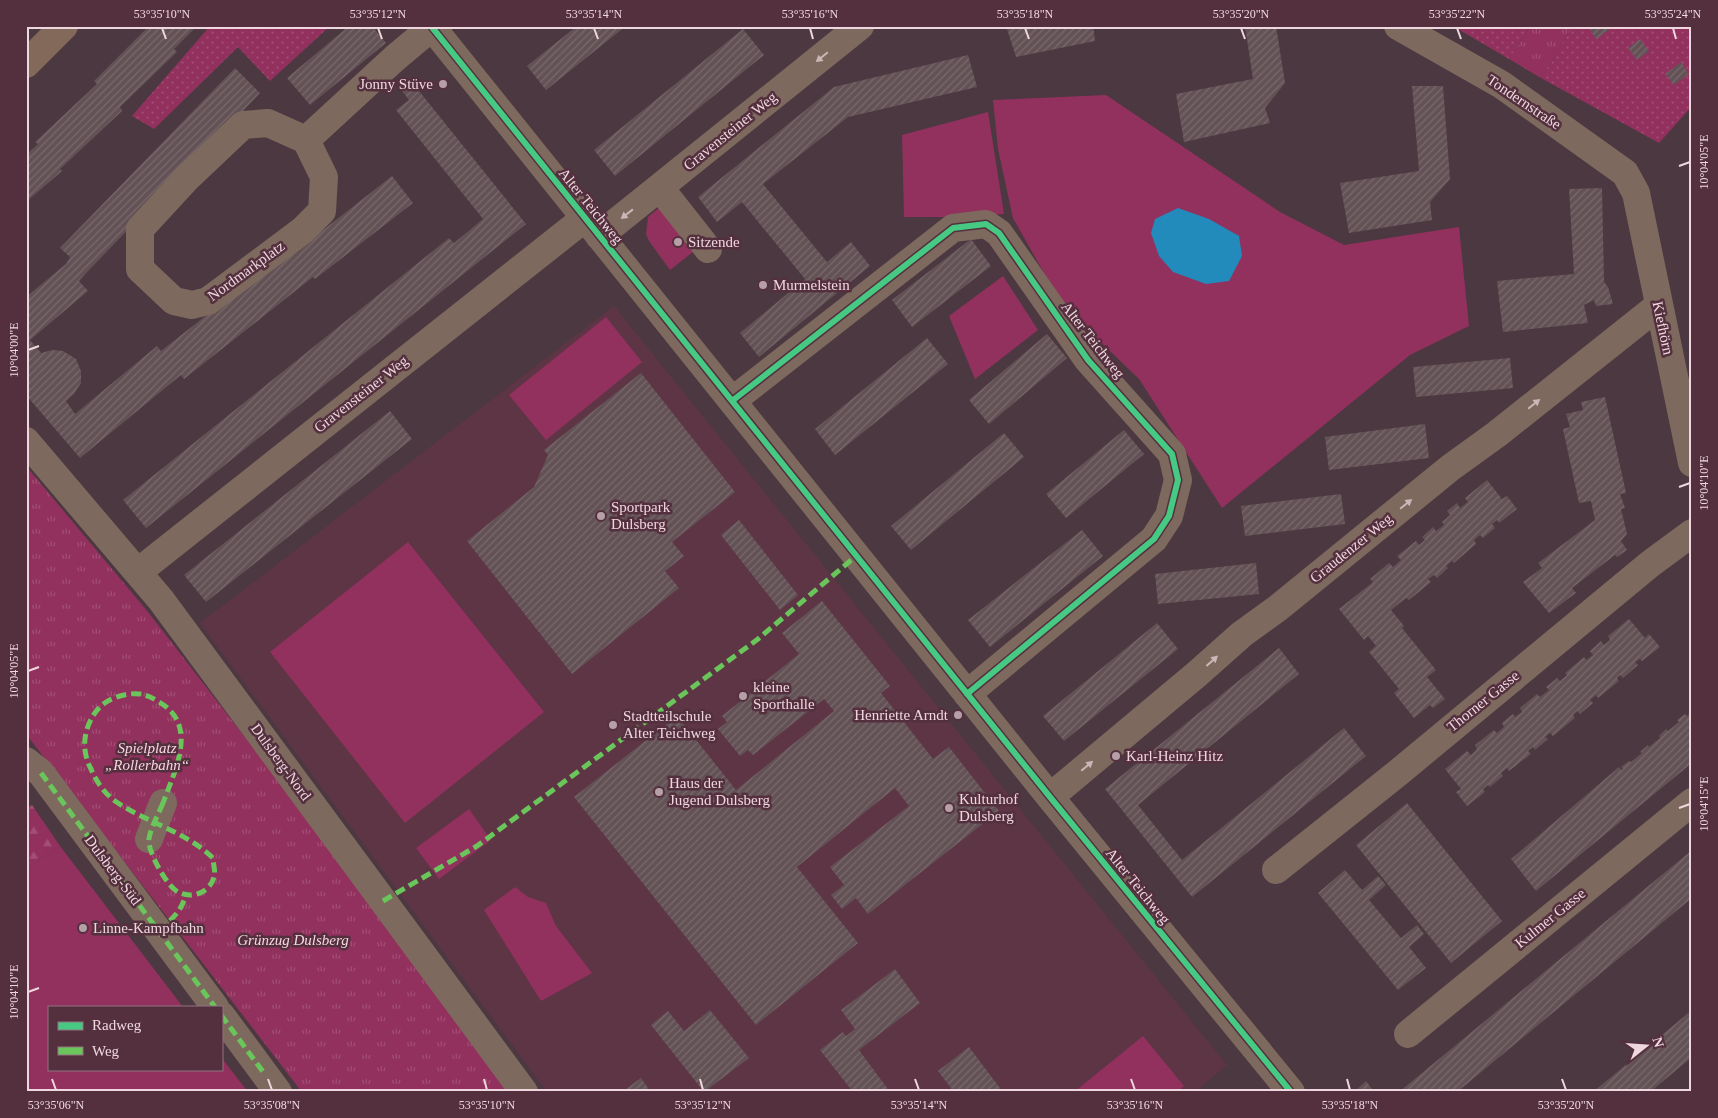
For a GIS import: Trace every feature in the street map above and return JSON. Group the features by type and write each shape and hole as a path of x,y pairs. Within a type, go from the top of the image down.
{"main road":[{"path":"26,64 64,26"}],"street":[{"name":"Gravensteiner Weg","path":"138,572 592,227 660,188 860,26"},
{"name":"Tondernstraße","path":"1398,26 1516,95 1625,173 1636,193"},
{"path":"306,140 395,58 432,27"},
{"name":"Alter Teichweg","path":"432,27 1050,797 1291,1092"},
{"name":"Nordmarkplatz","path":"268,123 306,140 324,177 322,211 303,230 208,301 192,304 174,300 140,269 140,229 187,178 243,125 268,123"},
{"path":"660,188 708,249"},
{"name":"Kiefhörn","path":"1636,193 1692,463"},
{"name":"Alter Teichweg","path":"732,401 953,228 986,224 999,233 1088,360 1172,454 1178,480 1169,516 1154,539 967,694"},
{"name":"Graudenzer Weg","path":"1050,797 1189,681 1242,634 1278,608 1436,480 1658,306"},
{"name":"Dulsberg-Nord","path":"26,441 161,600 524,1092"},
{"name":"Thorner Gasse","path":"1276,870 1399,772 1650,564 1692,533"},
{"name":"Dulsberg-Süd","path":"33,767 214,1006"},
{"name":"Kulmer Gasse","path":"1408,1034 1692,802"},
{"path":"149,839 163,803"},
{"path":"222,1016 271,1082"}],"shaded area":[{"name":"Stadtteilschule Alter Teichweg","path":"614,306 1227,1065 1195,1092 547,1092 200,623"}],"green space":[{"path":"210,26 330,26 270,81 238,47 154,129 132,116"},
{"path":"1453,26 1531,26 1509,59"},
{"path":"1531,26 1573,26 1541,78 1509,59"},
{"path":"1573,26 1692,26 1692,106 1659,143 1541,78"},
{"path":"1106,95 1280,212 1344,245 1459,227 1469,326 1410,355 1222,508 1139,379 1062,305 1013,218 998,149 993,100"},
{"path":"988,112 1004,214 904,217 902,135"},
{"path":"666,202 698,248 670,270 646,234 648,217"},
{"path":"1003,276 1038,330 975,379 949,316"},
{"path":"606,317 642,362 546,440 509,395"},
{"name":"Grünzug Dulsberg","path":"26,466 148,612 370,899 512,1092 302,1092 26,734"},
{"path":"408,542 544,712 405,823 270,652"},
{"path":"32,805 60,846 26,869 26,809"},
{"path":"469,809 491,840 439,879 416,848"},
{"path":"60,846 182,1006 48,1006 48,1070 222,1070 222,1058 248,1092 26,1092 26,869"},
{"path":"515,887 528,897 546,903 556,926 592,973 541,1001 484,910"},
{"path":"1143,1036 1184,1086 1177,1092 1074,1092"}],"water":[{"path":"1178,208 1209,219 1239,236 1242,256 1229,281 1206,284 1173,272 1159,256 1151,233 1155,219"}],"building":[{"path":"149,26 197,26 174,49 177,52 120,107 122,111 60,169 62,171 26,202 26,155 38,144 35,142 97,84 94,81"},
{"path":"349,26 372,26 386,43 310,105 287,78"},
{"path":"577,26 626,26 546,90 527,66"},
{"path":"1006,26 1093,26 1095,41 1016,57"},
{"path":"1245,26 1276,26 1285,83 1265,108 1270,123 1184,142 1176,94 1253,79"},
{"path":"1588,26 1615,26 1596,39"},
{"path":"743,29 764,55 615,176 594,150"},
{"path":"1640,39 1649,51 1637,60 1628,48"},
{"path":"968,55 977,87 848,117 763,184 827,262 851,242 870,266 759,357 740,333 805,279 742,202 717,222 698,197 834,87"},
{"path":"1681,62 1689,74 1674,85 1665,74"},
{"path":"235,68 260,93 79,281 88,291 30,340 41,353 52,350 63,351 76,359 81,371 81,383 74,394 66,401 75,414 157,346 161,351 227,299 294,253 392,176 413,203 315,279 313,277 184,379 181,375 80,458 26,395 26,297 66,264 70,257 60,248"},
{"path":"409,78 416,81 419,91 526,224 146,528 123,500 449,238 454,243 483,219 396,110 409,100 400,88"},
{"path":"1412,86 1443,86 1450,179 1430,202 1432,220 1349,233 1340,183 1419,171"},
{"path":"1692,138 1692,151 1691,151 1689,141"},
{"path":"1602,188 1604,282 1608,287 1613,304 1596,306 1594,300 1584,305 1588,323 1503,332 1497,281 1574,274 1569,189"},
{"path":"971,239 991,266 912,327 892,300"},
{"path":"1047,334 1067,358 989,424 969,400"},
{"path":"927,338 948,364 835,455 815,429"},
{"path":"1510,358 1513,388 1416,397 1413,367"},
{"name":"Sportpark Dulsberg","path":"641,373 735,492 672,542 684,556 665,571 679,588 572,674 467,541 534,487 548,455 544,450"},
{"path":"1605,397 1626,493 1620,494 1625,508 1621,509 1627,534 1621,541 1627,550 1617,557 1615,555 1572,588 1576,593 1549,613 1523,582 1542,568 1538,563 1595,520 1591,501 1579,503 1563,429 1570,427 1566,414 1583,410 1581,402"},
{"path":"390,411 412,439 206,602 184,575"},
{"path":"1425,424 1429,458 1329,470 1325,437"},
{"path":"1124,430 1144,454 1066,518 1046,494"},
{"path":"1004,433 1024,457 911,550 891,526"},
{"path":"1487,480 1502,499 1507,496 1517,509 1499,523 1497,520 1492,524 1495,528 1483,538 1480,535 1474,540 1476,544 1454,563 1452,561 1446,566 1448,568 1437,578 1434,575 1428,579 1431,582 1409,600 1406,598 1391,610 1404,626 1402,628 1436,670 1427,677 1445,699 1433,708 1430,705 1414,718 1394,693 1399,689 1369,652 1376,646 1368,636 1364,640 1339,609 1373,582 1370,579 1389,563 1393,567 1401,560 1397,556 1416,541 1419,545 1425,540 1422,537 1433,527 1436,531 1444,525 1442,522 1450,515 1447,511 1457,503 1460,508 1468,502 1465,498"},
{"path":"1341,494 1345,524 1245,536 1241,506"},
{"path":"739,520 798,595 780,610 721,535"},
{"path":"1082,530 1103,556 990,647 968,620"},
{"path":"1256,563 1259,594 1158,604 1155,574"},
{"path":"822,601 890,686 881,693 933,759 949,747 999,811 868,914 856,898 842,909 831,895 844,885 830,867 909,806 895,788 797,867 858,943 756,1025 574,797 677,716 736,790 834,711 824,699 753,755 748,750 740,756 718,729 727,722 722,716 799,654 782,633"},
{"path":"1629,619 1645,638 1649,634 1660,647 1642,661 1640,659 1635,662 1638,665 1623,678 1620,675 1617,678 1619,681 1598,698 1596,695 1590,700 1593,703 1580,714 1577,711 1573,715 1575,718 1553,736 1550,733 1545,737 1548,739 1535,750 1533,747 1528,751 1531,754 1509,771 1507,768 1501,773 1503,776 1490,787 1488,785 1483,789 1485,792 1467,806 1456,792 1461,789 1445,769 1467,751 1471,755 1477,749 1475,745 1494,730 1497,733 1504,727 1502,723 1513,714 1515,717 1522,712 1520,708 1537,694 1540,697 1549,690 1546,687 1557,678 1560,681 1567,675 1565,673 1584,657 1586,660 1593,655 1590,651 1601,641 1604,645 1610,640 1608,636"},
{"path":"1157,623 1178,649 1064,741 1043,716"},
{"path":"1279,648 1299,674 1138,805 1182,860 1344,728 1366,756 1192,897 1105,789"},
{"path":"1692,711 1692,763 1536,891 1511,859 1619,767 1622,770 1621,767 1629,761 1631,762 1648,745 1649,747 1660,738 1659,736 1666,729 1668,731 1679,722 1677,720 1685,714 1687,716"},
{"path":"1407,803 1502,921 1451,963 1356,845"},
{"path":"1692,850 1692,898 1457,1092 1399,1092"},
{"path":"1345,870 1362,890 1378,876 1386,885 1369,900 1401,938 1417,925 1424,934 1409,947 1426,968 1398,990 1318,893"},
{"path":"895,969 920,1003 859,1050 890,1092 853,1092 820,1050 843,1032 846,1036 855,1029 841,1010"},
{"path":"710,1010 749,1058 704,1092 651,1025 668,1011 684,1031"},
{"path":"1692,1010 1692,1057 1650,1092 1593,1092"},
{"path":"969,1047 1003,1092 954,1092 938,1071"},
{"path":"641,1078 651,1092 622,1092"},
{"path":"1366,1081 1374,1092 1354,1092"}],"marked path":[{"path":"383,901 477,846 758,639 856,556"},
{"path":"163,803 155,821 153,826 150,835 149,844 151,850 162,873 174,889 185,895 197,894 208,888 212,883 215,873 213,858 178,834 165,828 153,822 140,815 127,809 115,801 95,778 85,749 87,729 96,711 111,699 129,694 146,695 159,702 171,712 178,723 181,735 178,763 163,803"},
{"path":"41,773 214,1006"},
{"path":"159,931 179,910 186,894"},
{"path":"222,1016 264,1073"}],"cycle path":[{"path":"431,26 1050,797 1291,1092"},
{"path":"732,401 953,228 986,224 999,233 1088,360 1172,454 1178,480 1169,516 1154,539 967,694"}],"place":[{"name":"Jonny Stüve","path":"443,84"},
{"name":"Sitzende","path":"678,242"},
{"name":"Murmelstein","path":"763,285"},
{"name":"Sportpark Dulsberg","path":"601,516"},
{"name":"kleine Sporthalle","path":"743,696"},
{"name":"Henriette Arndt","path":"958,715"},
{"name":"Stadtteilschule Alter Teichweg","path":"613,725"},
{"name":"Karl-Heinz Hitz","path":"1116,756"},
{"name":"Haus der Jugend Dulsberg","path":"659,792"},
{"name":"Kulturhof Dulsberg","path":"949,808"},
{"name":"Linne-Kampfbahn","path":"83,928"}],"park label":[{"name":"Spielplatz „Rollerbahn“","path":"147,756"}]}
